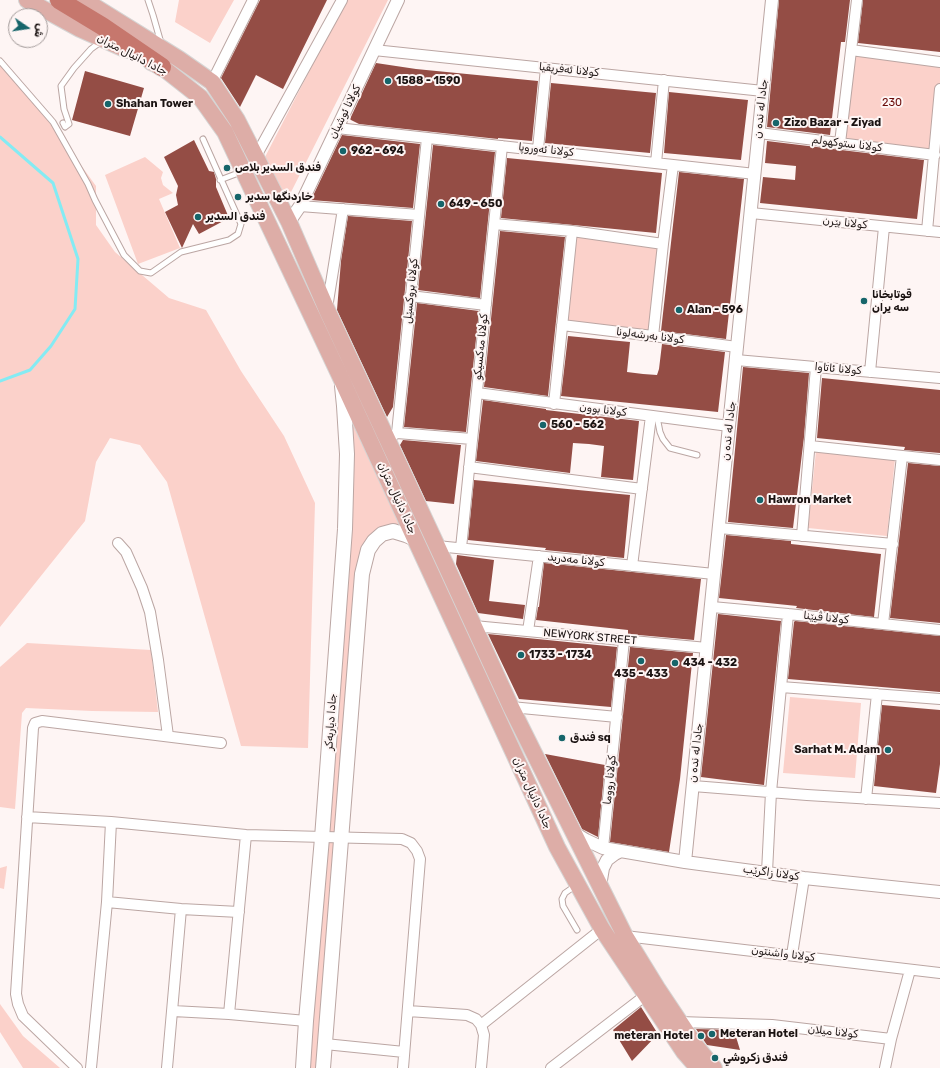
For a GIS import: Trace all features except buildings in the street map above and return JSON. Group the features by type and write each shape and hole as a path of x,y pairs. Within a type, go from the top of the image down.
{"highway":[{"path":"59,0 103,32 162,58"}],"main road":[{"name":"جادا دانيال متران","path":"27,0 80,29 103,32"},
{"name":"جادا دانيال متران","path":"84,0 162,58 200,97 225,132 340,376 557,847 602,929 684,1052 698,1068"},
{"name":"جادا دانيال متران","path":"162,58 179,59 212,82 237,120 289,222 327,310 392,436 437,546 510,707 625,936 695,1045 714,1068"},
{"path":"256,198 273,189"},
{"name":"جادا دیاربه‌كر","path":"303,1068 345,529 347,484 346,430 340,376"},
{"name":"جادا دیاربه‌كر","path":"323,1068 340,838 364,561 368,550 374,541 382,534 392,532 406,534 415,539"}],"street":[{"path":"212,82 253,0"},
{"path":"256,156 342,0"},
{"name":"كولانا ئوشيان","path":"289,222 300,206 398,0"},
{"name":"جادا له نده ن","path":"685,862 712,607 714,574 772,0"},
{"path":"840,143 857,0"},
{"name":"كولانا ئه‌فریقیا","path":"374,50 763,91"},
{"path":"851,50 940,62"},
{"path":"538,149 546,68"},
{"path":"656,163 664,80"},
{"path":"927,231 940,89"},
{"name":"كولانا ئه‌وروپا","path":"338,128 755,174"},
{"name":"كولانا ستوكهولم","path":"759,133 934,155"},
{"name":"كولانا بروکسێل","path":"392,436 410,296 427,138"},
{"name":"كولانا مەکسیکو","path":"461,548 502,146"},
{"path":"653,336 673,165"},
{"path":"300,206 419,215"},
{"path":"327,310 343,209"},
{"name":"كولانا بێرن","path":"751,213 940,232"},
{"path":"494,224 572,231 663,244"},
{"path":"870,372 884,227"},
{"path":"554,404 572,231"},
{"path":"410,296 486,305"},
{"name":"كولانا به‌رشه‌لونا","path":"562,325 653,336 737,353"},
{"name":"كولانا ئاتاوا","path":"737,353 816,367 940,378"},
{"path":"802,536 816,367"},
{"name":"كولانا بوون","path":"477,394 729,426"},
{"path":"632,566 642,489 654,416"},
{"path":"392,436 472,439"},
{"path":"810,446 940,460"},
{"path":"883,624 902,456"},
{"path":"469,467 642,489"},
{"path":"719,528 893,544"},
{"path":"118,542 126,552 142,588 150,612 168,736"},
{"name":"كولانا مه‌درید","path":"437,546 714,574"},
{"path":"528,631 539,556"},
{"name":"كولانا ڤیێنا","path":"712,607 940,630"},
{"path":"767,872 771,792 788,614"},
{"name":"NEWYORK STREET","path":"474,626 707,648"},
{"name":"كولانا رووما","path":"603,848 624,640"},
{"path":"781,687 940,699"},
{"path":"866,799 877,694"},
{"path":"510,707 617,717"},
{"path":"77,1068 23,1016 16,994 33,728 35,723 42,721 221,743"},
{"path":"693,786 866,799 940,803 940,800"},
{"path":"27,817 111,822 246,835 402,839 411,843 417,850 420,859 403,1068"},
{"path":"91,1068 107,902 111,822"},
{"name":"كولانا زاگرێب","path":"573,832 603,848 685,862 804,878 940,892"},
{"path":"229,1014 246,835"},
{"path":"600,886 603,868 607,860 621,851"},
{"path":"792,955 804,878"},
{"path":"107,902 181,909 239,912"},
{"path":"167,1068 181,909"},
{"path":"481,1025 602,929"},
{"name":"كولانا واشنتون","path":"625,936 940,973"},
{"path":"885,1068 891,1039 910,970"},
{"path":"551,1068 646,995"},
{"path":"173,1011 229,1014 306,1021"},
{"path":"408,1011 467,1015 476,1019 481,1025 484,1035 481,1068"},
{"name":"كولانا ميلان","path":"680,1022 772,1025 891,1039"},
{"path":"325,1044 404,1052"}],"lane":[{"path":"148,0 153,15 162,58"},
{"path":"63,123 65,127 69,124 64,109 61,86 103,32"},
{"path":"0,61 53,122 88,184 124,255 140,271 151,273 182,252 229,240 238,234 241,224 203,140"},
{"path":"220,180 244,171"},
{"path":"654,416 663,439 670,448 697,455"},
{"path":"577,885 565,893 562,899 563,906 577,930"}],"green space":[{"path":"179,0 234,0 210,43 175,22"},
{"path":"346,0 388,0 286,202 264,159"},
{"name":"230","path":"851,50 940,62 940,89 935,155 840,143"},
{"path":"0,65 52,116 75,157 96,186 96,225 115,252 169,298 206,310 241,371 284,436 315,503 308,748 241,746 167,482 140,445 110,438 96,462 85,521 0,627"},
{"path":"145,157 163,172 161,178 163,185 173,193 159,199 180,248 138,264 105,175"},
{"path":"572,231 663,244 653,336 562,325"},
{"path":"344,406 415,539 393,531 368,550 323,1068 303,1068 322,838"},
{"path":"816,451 895,459 887,536 808,528"},
{"path":"27,643 151,650 158,712 26,708 22,713 15,809 0,807 0,667"},
{"path":"790,697 861,703 855,778 783,773"},
{"path":"7,866 4,889 0,888 0,868"},
{"path":"0,1004 23,1036 60,1068 23,1068 0,1032"}],"waterway":[{"path":"0,137 53,183 78,259 75,309 51,346 30,370 0,381"}],"place":[{"name":"1588 - 1590","path":"388,81"},
{"name":"Shahan Tower","path":"108,104"},
{"name":"Zizo Bazar - Ziyad","path":"776,123"},
{"name":"962 - 694","path":"343,151"},
{"name":"فندق السدير بلاص","path":"227,168"},
{"name":"خاردنگها سدير","path":"238,197"},
{"name":"649 - 650","path":"441,204"},
{"name":"فندق السدير","path":"198,217"},
{"name":"قوتابخانا سه يران","path":"864,301"},
{"name":"Alan - 596","path":"679,310"},
{"name":"560 - 562","path":"543,425"},
{"name":"Hawron Market","path":"760,500"},
{"name":"1733 - 1734","path":"521,655"},
{"name":"435 - 433","path":"641,661"},
{"name":"434 - 432","path":"675,663"},
{"name":"فندق sq","path":"562,738"},
{"name":"Sarhat M. Adam","path":"888,750"},
{"name":"Meteran Hotel","path":"712,1034"},
{"name":"meteran Hotel","path":"701,1036"},
{"name":"فندق زكروشي","path":"715,1058"}]}
